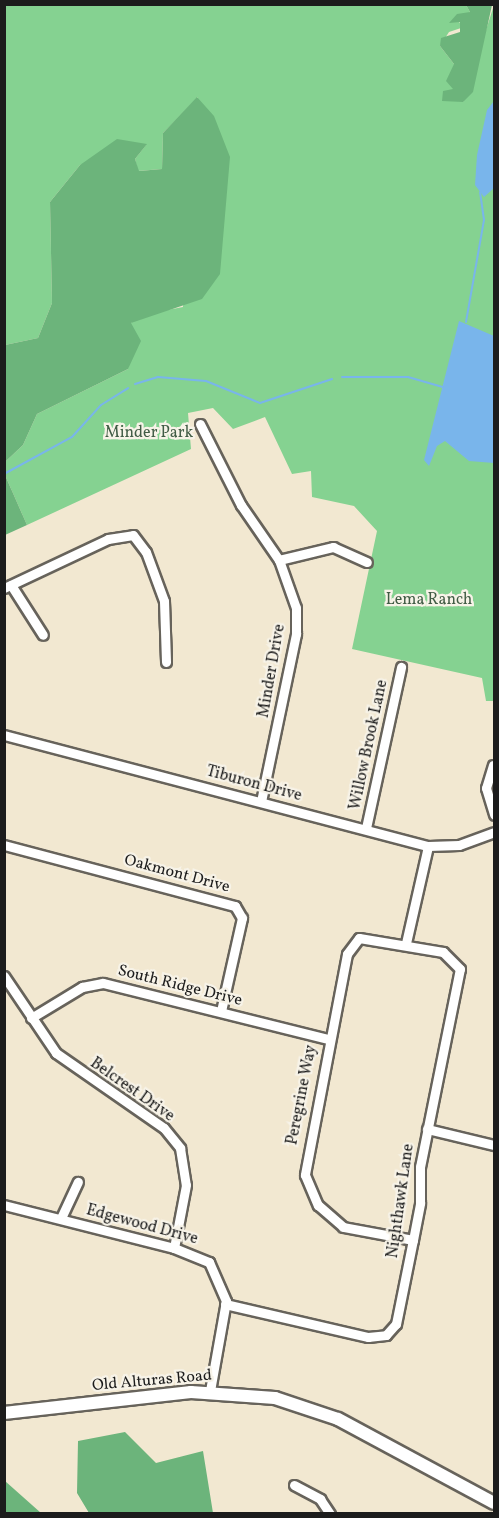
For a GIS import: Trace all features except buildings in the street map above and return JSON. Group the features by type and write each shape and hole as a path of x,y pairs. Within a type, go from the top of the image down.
{"main road":[{"name":"Old Alturas Road","path":"4,1413 210,1391 275,1398 323,1412 495,1503"}],"street":[{"name":"Minder Drive","path":"200,424 241,506 279,560 293,594 296,634 261,801"},
{"path":"43,635 8,586 108,539 133,535 143,546 162,595 166,662"},
{"path":"279,560 333,547 367,562"},
{"name":"Willow Brook Lane","path":"366,828 400,667"},
{"name":"Tiburon Drive","path":"4,735 428,846 459,845 495,832"},
{"path":"493,765 486,788 495,815"},
{"name":"Oakmont Drive","path":"4,845 235,906 242,918 221,1011"},
{"path":"406,943 428,846"},
{"name":"Peregrine Way","path":"406,943 363,938 352,943 328,1039 305,1155 308,1185 318,1205 343,1227 413,1240"},
{"name":"Nighthawk Lane","path":"225,1304 381,1337 396,1324 413,1240 427,1129 460,969 451,955 406,943"},
{"name":"Belcrest Drive","path":"4,976 31,1018 62,1058 164,1128 180,1148 186,1185 174,1248"},
{"name":"South Ridge Drive","path":"31,1018 82,987 103,983 328,1039"},
{"path":"427,1129 495,1145"},
{"path":"61,1218 78,1182"},
{"name":"Edgewood Drive","path":"4,1205 199,1255 215,1269 225,1304 210,1391"},
{"path":"294,1485 320,1499 330,1514"}],"green space":[{"path":"5,5 466,5 470,12 459,22 464,27 449,32 440,46 454,64 453,89 463,102 494,5 494,701 486,701 482,678 352,649 377,531 354,506 312,497 311,471 292,474 265,417 233,429 213,408 188,413 191,449 27,525 5,475 5,462 23,445 37,414 128,369 131,323 141,315 183,307 198,97 163,133 162,169 138,171 135,159 146,145 80,165 50,202 52,303 38,338 5,345"},
{"path":"466,5 492,5 473,92 463,102 442,101 443,91 453,89 446,81 454,64 440,46 441,38 460,32 460,22 449,23 457,14 470,12"},
{"path":"197,97 214,116 230,157 220,274 202,299 131,323 141,341 128,369 37,414 23,445 5,462 5,345 38,338 52,303 50,202 80,165 117,139 147,144 135,159 139,171 162,169 163,133"},
{"path":"5,475 27,525 4,535"},
{"path":"125,1432 156,1463 203,1451 213,1513 89,1513 77,1493 78,1441"},
{"path":"5,1481 41,1513 5,1513"}],"water":[{"path":"494,101 494,188 484,197 475,185 477,155 487,110"},
{"path":"459,321 494,336 494,463 469,461 445,441 437,446 429,466 424,460"}],"waterway":[{"path":"466,322 484,220 480,192"},
{"path":"135,384 158,377 206,381 260,403 332,379"},
{"path":"342,377 408,377 443,387"},
{"path":"4,474 72,437 101,405 128,388"}],"park label":[{"name":"Minder Park","path":"149,433"},
{"name":"Lema Ranch","path":"429,600"}]}
